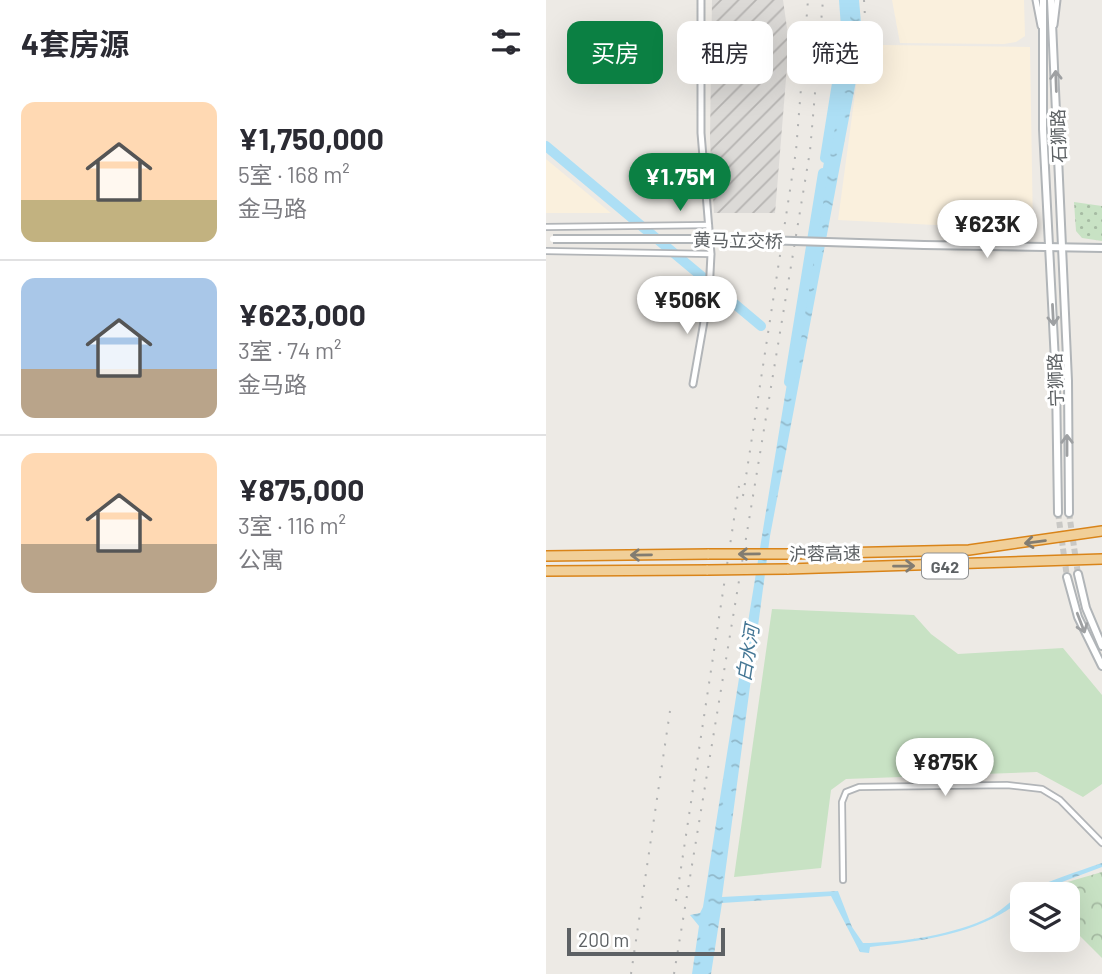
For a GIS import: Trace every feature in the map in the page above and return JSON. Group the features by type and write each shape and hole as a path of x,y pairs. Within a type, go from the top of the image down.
{"highway":[{"name":"沪蓉高速","path":"546,556 969,550 1102,531"},
{"name":"沪蓉高速","path":"546,571 787,569 1102,559"}],"main road":[{"name":"石狮路","path":"1043,0 1041,26 1050,247"},
{"name":"石狮路","path":"1051,0 1062,248"},
{"name":"黄马立交桥","path":"549,238 1102,248"},
{"name":"宁狮路","path":"1050,247 1059,513"},
{"name":"宁狮路","path":"1062,248 1069,513"},
{"path":"1079,574 1086,608 1102,646"},
{"path":"1067,577 1078,617 1102,666"}],"street":[{"path":"693,384 709,293 711,254 701,133 701,0"},
{"name":"石狮路","path":"1036,0 1041,26"},
{"name":"石狮路","path":"1054,25 1057,0"},
{"path":"546,227 709,225"},
{"path":"546,251 711,254"},
{"path":"843,880 842,802 846,792 859,787 1007,785 1042,789 1059,800 1102,843"}],"shaded area":[{"path":"712,0 783,0 787,28 787,66 775,213 714,213 710,139 711,84 773,84 773,21 712,21"},
{"path":"892,0 1024,0 1025,36 1016,42 1004,44 900,43"},
{"path":"883,45 1030,47 1033,230 838,220 856,84 883,84"},
{"path":"546,159 611,213 546,213"}],"green space":[{"path":"1074,202 1102,206 1102,241 1082,238 1076,231"},
{"path":"772,609 914,615 931,634 958,654 1063,648 1102,695 1102,784 1083,797 1037,772 846,779 831,790 821,868 734,877"},
{"path":"1102,872 1102,958 1080,936 1080,882 1067,882"}],"water":[{"name":"白水河","path":"845,0 859,0 861,21 846,21"},
{"name":"白水河","path":"837,84 855,84 770,536 722,897 838,891 852,927 863,943 945,933 990,917 1010,903 1010,908 969,928 910,942 870,947 869,953 860,952 831,896 722,903 711,974 692,974 699,926 690,915 700,913 703,907"},
{"path":"1102,863 1102,867 1062,882 1049,882"}],"waterway":[{"path":"825,158 846,27 844,0"},
{"path":"546,146 761,326"},
{"path":"789,382 823,173"}],"tunnel":[{"path":"1058,513 1067,577"},
{"path":"1069,513 1078,574"}],"railway":[{"path":"743,496 796,151 808,0"},
{"path":"674,974 810,151 823,0"},
{"path":"864,0 865,21"},
{"path":"676,901 739,486"},
{"path":"631,974 670,711"}]}
